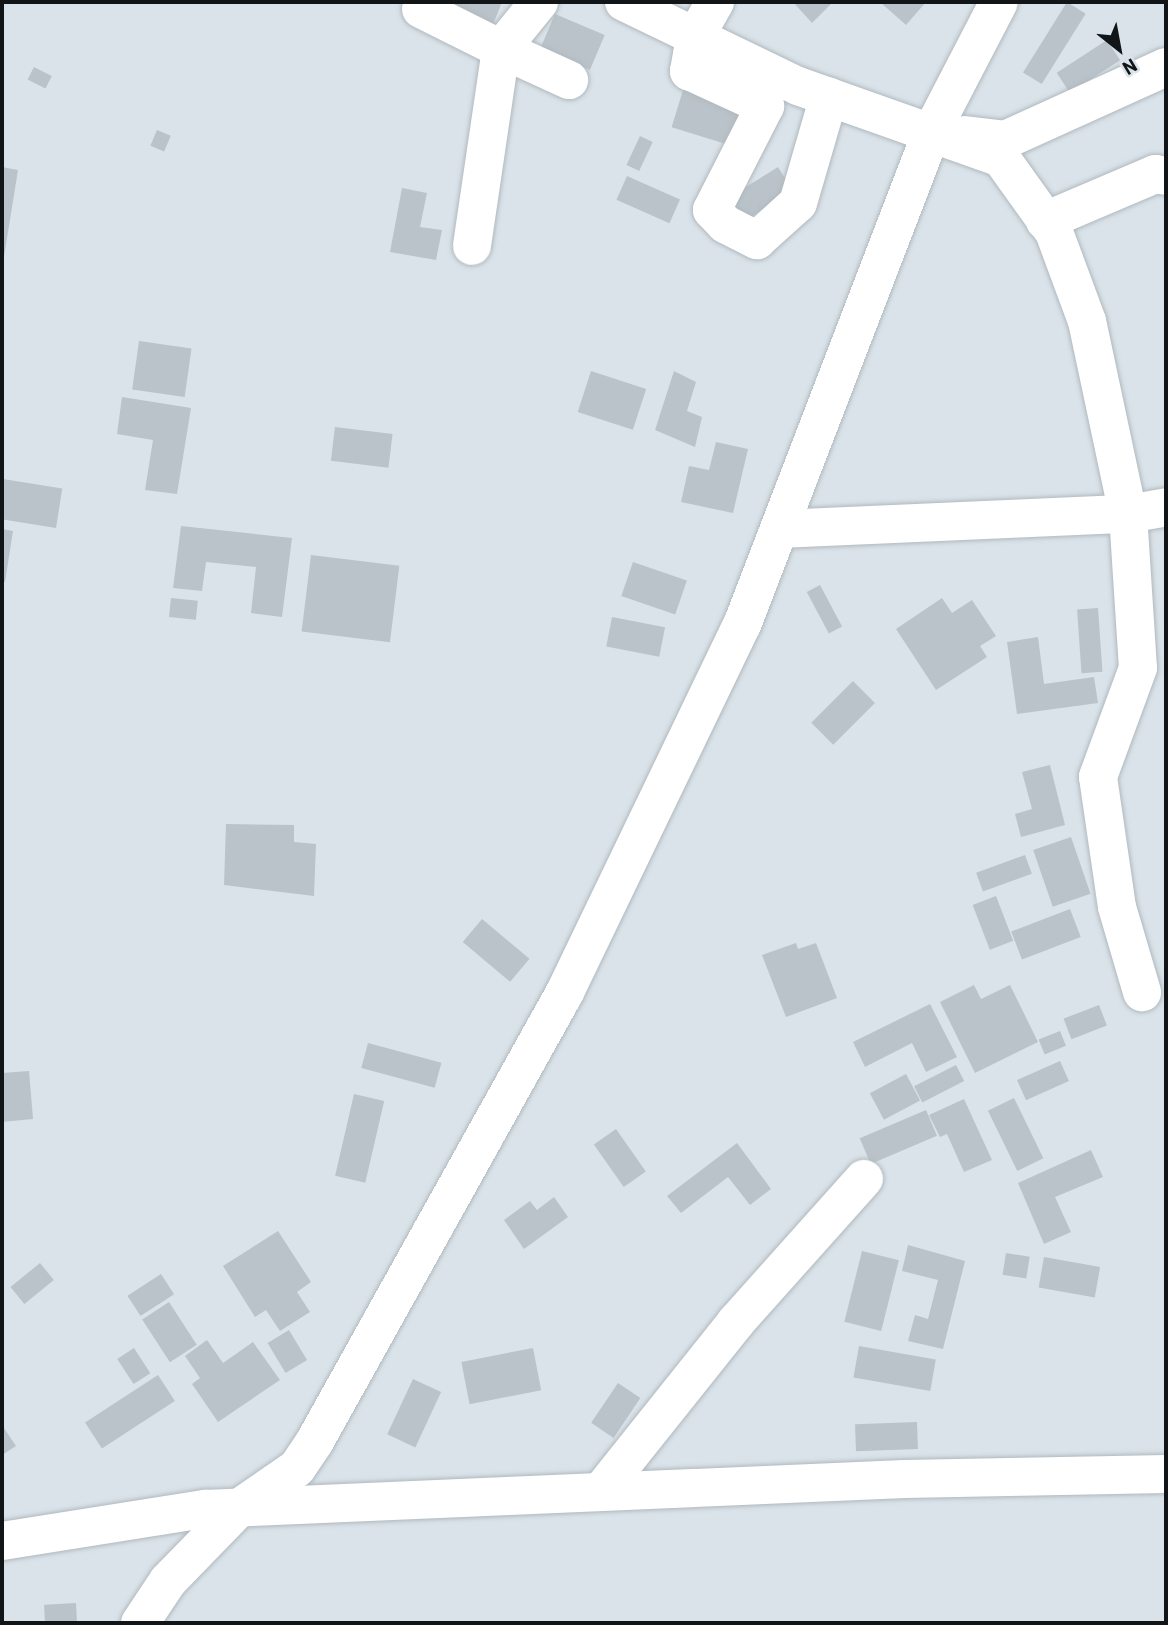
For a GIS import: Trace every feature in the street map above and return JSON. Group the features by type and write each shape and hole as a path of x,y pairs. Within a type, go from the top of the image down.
{"street":[{"path":"472,246 501,48 539,2"},
{"path":"624,2 695,37 829,96 1001,158 1045,221 1087,321 1128,514 1138,668 1098,777 1117,907 1142,992"},
{"path":"715,2 695,37 690,71 765,106 712,210 757,240 798,203 829,96"},
{"path":"141,1623 168,1581 239,1508 271,1492 315,1441 493,1127 743,625 932,131 999,2"},
{"path":"421,9 569,80"},
{"path":"932,131 1005,140 1160,78"},
{"path":"1045,221 1155,174 1166,176"},
{"path":"779,529 1128,514 1166,507"},
{"path":"602,1490 736,1322 864,1179"},
{"path":"2,1541 239,1508 602,1490 1166,1474"}],"building":[{"path":"438,2 502,2 492,27"},
{"path":"793,2 833,2 812,23"},
{"path":"880,2 926,2 906,25"},
{"path":"1067,2 1086,14 1042,84 1023,72"},
{"path":"555,14 605,35 590,70 540,49"},
{"path":"1107,40 1120,60 1070,93 1057,73"},
{"path":"34,67 52,76 45,89 28,79"},
{"path":"683,90 742,108 731,145 672,127"},
{"path":"157,130 171,136 164,152 150,146"},
{"path":"640,136 653,142 639,171 626,165"},
{"path":"2,167 18,170 3,263 2,263"},
{"path":"778,167 793,191 736,226 721,203"},
{"path":"627,176 680,200 669,223 616,200"},
{"path":"402,188 427,193 420,227 442,230 436,260 390,252"},
{"path":"139,341 191,348 185,397 132,390"},
{"path":"591,371 646,389 633,430 578,412"},
{"path":"674,371 696,382 687,411 702,417 695,447 655,430"},
{"path":"122,397 191,408 177,494 145,490 153,440 117,434"},
{"path":"335,427 393,434 388,468 331,461"},
{"path":"716,442 748,449 733,513 681,502 689,466 709,470"},
{"path":"3,479 62,488 56,528 2,519"},
{"path":"181,526 292,538 282,617 251,613 256,567 206,562 202,591 173,588"},
{"path":"2,529 13,531 5,582 2,581"},
{"path":"311,555 399,566 390,642 302,631"},
{"path":"633,562 687,581 675,615 621,596"},
{"path":"820,585 842,626 829,634 807,592"},
{"path":"171,598 198,601 196,620 169,617"},
{"path":"942,598 952,613 972,600 996,636 980,646 987,657 936,690 896,629"},
{"path":"1098,608 1102,672 1082,673 1077,609"},
{"path":"612,617 665,627 659,657 606,646"},
{"path":"1038,637 1044,684 1094,677 1098,703 1017,714 1007,642"},
{"path":"853,681 875,703 833,745 811,723"},
{"path":"1050,765 1065,825 1021,837 1015,814 1032,809 1022,772"},
{"path":"226,824 294,825 294,842 316,844 314,896 224,885"},
{"path":"1071,837 1091,894 1053,907 1033,850"},
{"path":"1025,855 1032,874 983,892 976,873"},
{"path":"996,896 1013,941 990,950 973,905"},
{"path":"1070,909 1081,937 1022,960 1011,932"},
{"path":"482,919 529,959 510,982 463,942"},
{"path":"796,943 798,949 816,943 837,998 786,1017 762,955"},
{"path":"974,985 981,999 1010,985 1038,1042 975,1073 940,1002"},
{"path":"930,1004 957,1057 926,1072 912,1043 865,1067 853,1042"},
{"path":"1099,1005 1107,1026 1071,1039 1064,1019"},
{"path":"1060,1031 1066,1046 1045,1054 1039,1040"},
{"path":"368,1043 441,1063 435,1088 361,1068"},
{"path":"1060,1061 1069,1081 1026,1100 1017,1080"},
{"path":"956,1065 964,1081 922,1102 914,1086"},
{"path":"29,1071 33,1119 2,1122 2,1073"},
{"path":"906,1074 920,1100 884,1120 870,1093"},
{"path":"354,1094 384,1101 365,1183 335,1176"},
{"path":"1014,1098 1043,1158 1017,1171 988,1111"},
{"path":"964,1099 992,1160 964,1172 947,1134 940,1137 929,1115"},
{"path":"926,1110 937,1136 871,1164 860,1138"},
{"path":"616,1129 646,1172 624,1187 594,1144"},
{"path":"737,1143 771,1189 750,1205 728,1177 681,1213 667,1196"},
{"path":"1091,1150 1103,1177 1055,1197 1071,1232 1044,1244 1018,1183"},
{"path":"554,1197 568,1217 524,1249 504,1220 530,1201 537,1210"},
{"path":"278,1231 311,1282 297,1292 310,1312 280,1331 266,1310 255,1317 223,1266"},
{"path":"908,1245 965,1261 943,1349 908,1341 915,1315 928,1319 938,1280 902,1271"},
{"path":"862,1251 899,1260 881,1331 844,1322"},
{"path":"1006,1253 1030,1257 1026,1278 1003,1275"},
{"path":"1044,1257 1100,1267 1095,1297 1039,1288"},
{"path":"40,1263 54,1280 24,1304 10,1287"},
{"path":"161,1274 174,1294 141,1316 127,1296"},
{"path":"169,1302 197,1345 170,1362 142,1319"},
{"path":"289,1330 307,1360 286,1373 268,1343"},
{"path":"207,1340 223,1363 253,1342 280,1380 218,1422 192,1384 200,1378 185,1356"},
{"path":"859,1346 936,1360 930,1391 853,1378"},
{"path":"134,1348 150,1373 134,1384 117,1359"},
{"path":"533,1348 541,1390 470,1404 461,1362"},
{"path":"158,1375 175,1401 102,1448 85,1422"},
{"path":"413,1379 441,1392 415,1447 387,1434"},
{"path":"618,1383 640,1398 614,1438 591,1423"},
{"path":"917,1422 918,1449 856,1451 855,1424"},
{"path":"2,1425 16,1446 2,1455"},
{"path":"76,1603 77,1623 45,1623 44,1605"}]}
